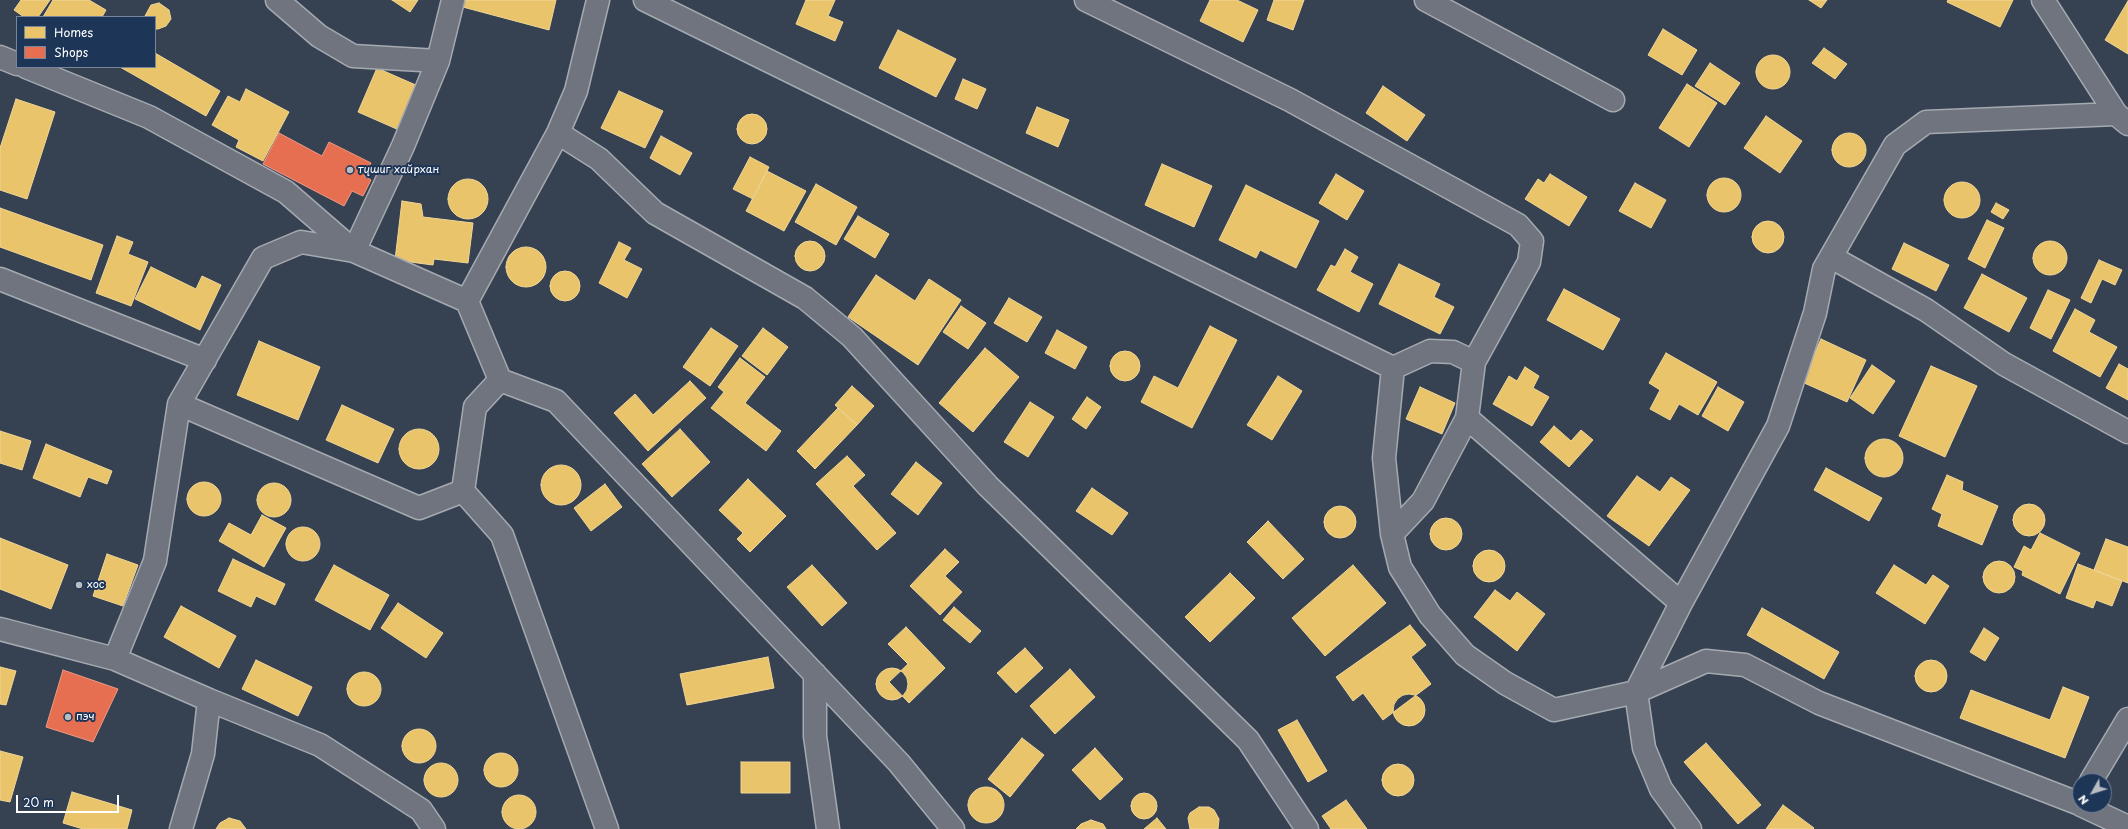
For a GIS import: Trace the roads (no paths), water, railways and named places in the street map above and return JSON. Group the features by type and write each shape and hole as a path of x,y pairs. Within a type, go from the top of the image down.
{"street":[{"path":"277,0 319,36 352,56 438,61"},
{"path":"354,251 403,146 438,61 453,0"},
{"path":"467,301 558,133 576,91 598,0"},
{"path":"645,0 1393,368"},
{"path":"1086,0 1290,100 1518,225 1532,241 1529,262 1474,362 1467,418 1423,501 1392,534"},
{"path":"1426,0 1613,100"},
{"path":"2043,0 2122,119"},
{"path":"0,57 16,64"},
{"path":"28,68 149,117 286,192 354,251"},
{"path":"1690,829 1661,789 1644,748 1636,692 1681,603 1778,426 1815,313 1824,269 1895,145 1926,122 2122,119"},
{"path":"558,133 598,159 655,214 806,298 852,337 988,486 1248,740 1307,829"},
{"path":"115,659 155,561 179,404 263,258 301,242 354,251 467,301 500,380 556,401 899,763 953,829"},
{"path":"1831,257 1926,310 2004,364 2128,432"},
{"path":"0,280 205,360"},
{"path":"1393,368 1430,351 1453,352 1474,362"},
{"path":"1393,368 1384,458 1392,534 1400,567 1430,614 1465,655 1505,683 1554,710 1636,692 1706,660 1745,665 1819,703 2072,800"},
{"path":"500,380 475,407 463,491 502,535 608,829"},
{"path":"179,404 419,508 463,491"},
{"path":"1467,418 1681,603"},
{"path":"0,629 115,659 208,700 320,745 421,810 434,829"},
{"path":"815,674 815,736 828,829"},
{"path":"181,829 203,754 208,700"},
{"path":"2096,773 2128,719"},
{"path":"2101,813 2128,826"}],"place":[{"name":"түшиг хайрхан","path":"350,170"},
{"name":"хос","path":"79,585"},
{"name":"пэч","path":"68,717"}]}
